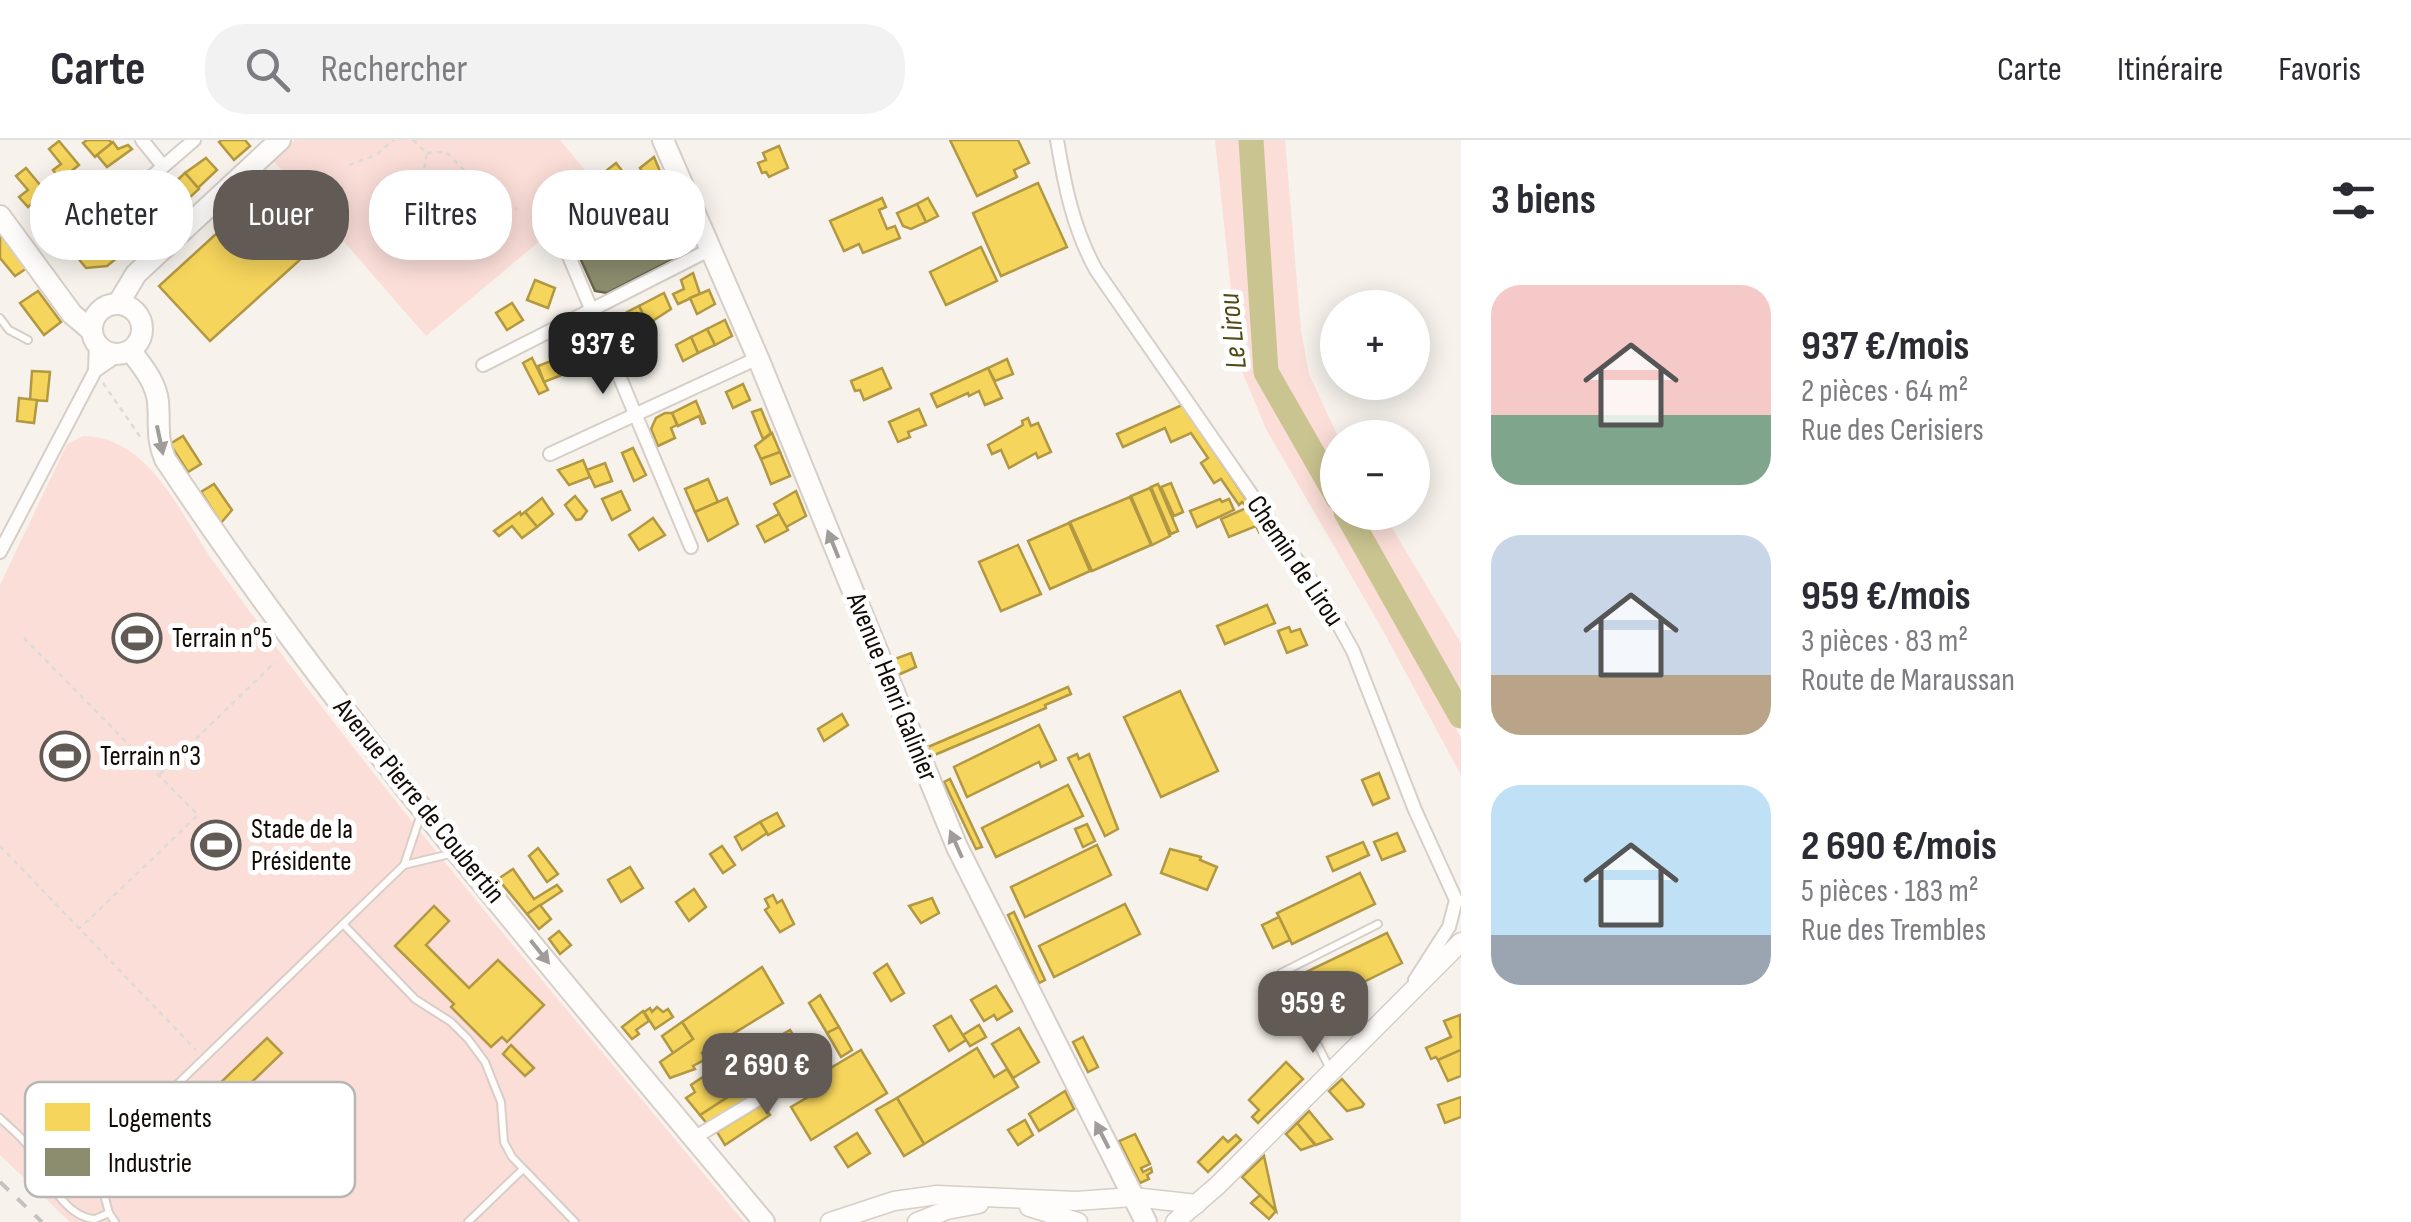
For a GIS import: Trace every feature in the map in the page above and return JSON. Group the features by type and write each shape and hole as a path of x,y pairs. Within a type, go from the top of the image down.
{"main road":[{"path":"94,337 94,318 111,306 136,274 280,140"},
{"name":"Avenue Henri Galinier","path":"663,140 758,358 956,847 1146,1222"},
{"path":"0,216 56,294 102,349 124,352 141,338 142,322 133,309 78,306 56,294"},
{"name":"Avenue Pierre de Coubertin","path":"124,352 154,386 158,442 165,459 233,563 422,808 764,1222"},
{"path":"1176,1222 1461,942"},
{"path":"830,1222 894,1201 937,1196 1076,1201 1134,1197 1197,1204"},
{"path":"917,1222 947,1210 991,1204 1038,1208 1078,1222"}],"street":[{"path":"142,140 164,166"},
{"path":"159,170 194,140"},
{"name":"Chemin de Lirou","path":"1058,140 1065,190 1078,238 1106,285 1326,602 1353,651 1415,810 1446,874 1456,900 1449,926 1404,1000"},
{"path":"484,365 711,249"},
{"path":"570,260 691,547"},
{"path":"94,337 95,371"},
{"path":"0,552 6,527 95,371 124,352"},
{"path":"550,454 758,358"},
{"path":"694,1138 818,1062"}],"lane":[{"path":"0,318 9,330 28,340"},
{"path":"179,1082 404,865 422,808"},
{"path":"404,865 459,852"},
{"path":"342,924 415,999 451,1022 477,1051 502,1102 504,1142 575,1222"},
{"path":"1331,1071 1281,973 1378,924"},
{"path":"0,1118 25,1143"},
{"path":"468,1222 524,1169"},
{"path":"63,1197 78,1213 95,1220 109,1213"},
{"path":"105,1197 116,1222"}],"path":[{"path":"349,164 376,155 393,140"},
{"path":"413,140 427,153 446,152 499,205 517,209"},
{"path":"424,170 427,153"},
{"path":"95,371 150,450 156,466 165,459"},
{"path":"24,638 198,815 80,928"},
{"path":"159,775 274,662"},
{"path":"0,846 204,1058"}],"shaded area":[{"path":"295,140 560,140 585,170 532,170 532,248 426,336 349,247 349,170 282,170 273,160"},
{"path":"1215,140 1285,140 1301,331 1309,374 1330,420 1320,420 1320,522 1266,429 1239,364"},
{"name":"Stade de la Présidente","path":"83,436 106,440 127,449 161,481 213,561 340,731 744,1222 70,1222 44,1197 355,1197 355,1082 25,1082 25,1179 0,1155 0,585 67,444"},
{"path":"1325,530 1393,530 1461,643 1461,706 1419,632 1407,639 1461,738 1461,775"}],"building: Logements":[{"path":"245,140 250,146 234,160 219,142"},
{"path":"950,140 1018,140 1029,163 1014,170 1017,177 977,196"},
{"path":"59,141 79,165 73,170 53,170 61,164 49,149"},
{"path":"113,142 118,149 128,145 132,149 107,167 97,155"},
{"path":"83,143 112,143 95,157"},
{"path":"779,146 788,168 769,177 762,173 758,163 766,160 763,153"},
{"path":"654,157 659,170 641,170"},
{"path":"206,158 217,170 198,188 193,182 193,170 189,170"},
{"path":"26,168 30,173 28,207 19,197 28,190 16,176"},
{"path":"1038,183 1067,247 1001,276 973,213"},
{"path":"882,198 886,207 879,210 887,229 895,226 900,238 863,253 859,244 844,251 830,221"},
{"path":"928,198 938,216 926,222 917,204"},
{"path":"917,204 926,222 911,229 903,226 897,213"},
{"path":"0,231 27,268 15,276 0,258"},
{"path":"213,237 213,260 300,260 210,341 159,286 187,260 193,260 193,255"},
{"path":"981,247 997,281 946,305 930,272"},
{"path":"79,260 114,260 107,266 86,268"},
{"path":"693,273 700,294 678,304 673,294 684,289 681,280"},
{"path":"535,280 555,288 548,308 527,300"},
{"path":"709,290 715,304 697,314 690,298"},
{"path":"38,291 61,322 44,335 20,303"},
{"path":"664,293 671,309 648,324 639,306"},
{"path":"512,303 523,320 507,330 496,313"},
{"path":"639,306 646,320 642,321 645,327 639,330 627,312"},
{"path":"725,320 732,336 715,345 707,329"},
{"path":"707,329 715,345 698,353 691,337"},
{"path":"633,331 642,349 638,351 640,356 628,361 618,338"},
{"path":"691,337 698,353 683,361 676,345"},
{"path":"591,343 598,360 580,368 573,351"},
{"path":"532,358 548,390 539,394 523,363"},
{"path":"556,359 562,375 544,382 538,366"},
{"path":"1007,359 1013,374 995,381 988,368"},
{"path":"882,368 891,388 864,400 851,381"},
{"path":"988,368 1002,398 985,405 979,391 937,407 931,394"},
{"path":"32,371 50,372 47,401 30,400"},
{"path":"743,384 750,400 733,408 726,392"},
{"path":"19,398 37,400 34,423 17,421"},
{"path":"696,401 705,423 699,416 678,426 672,413"},
{"path":"1182,405 1248,502 1245,505 1239,505 1221,479 1214,483 1201,463 1208,458 1191,433 1171,442 1165,428 1123,447 1117,434"},
{"path":"761,409 771,433 763,439 752,412"},
{"path":"919,409 926,425 908,432 910,437 898,442 889,422"},
{"path":"672,413 677,425 671,428 675,438 658,446 651,429 656,418"},
{"path":"1028,418 1031,426 1038,423 1051,452 1038,458 1036,453 1009,468 1001,450 992,454 988,445 1023,425 1022,421"},
{"path":"772,433 780,452 761,459 755,446"},
{"path":"183,436 201,464 188,472 170,444"},
{"path":"633,448 646,475 634,481 622,453"},
{"path":"780,452 790,476 771,484 761,459"},
{"path":"583,460 590,477 569,485 558,470"},
{"path":"605,463 612,481 595,487 587,470"},
{"path":"708,479 718,502 695,512 685,489"},
{"path":"1171,483 1183,512 1174,516 1161,487"},
{"path":"214,484 232,510 221,523 201,492"},
{"path":"1158,484 1178,531 1171,534 1151,487"},
{"path":"1150,488 1170,536 1152,545 1131,496"},
{"path":"621,491 630,510 612,520 602,499"},
{"path":"796,491 806,516 786,527 774,504"},
{"path":"575,496 587,511 576,520 565,505"},
{"path":"1130,497 1151,545 1092,571 1070,522"},
{"path":"542,498 553,514 537,527 525,512"},
{"path":"727,498 738,524 708,541 695,512"},
{"path":"1229,499 1234,510 1197,527 1190,511"},
{"path":"1251,506 1265,527 1259,532 1256,526 1229,537 1221,519"},
{"path":"525,512 537,527 522,538 512,526 499,536 494,531"},
{"path":"779,514 788,530 765,542 757,526"},
{"path":"653,518 665,535 639,550 629,535"},
{"path":"1069,523 1090,571 1050,589 1028,541"},
{"path":"1018,545 1041,594 1001,611 979,562"},
{"path":"1267,605 1275,623 1225,644 1217,626"},
{"path":"1289,627 1291,632 1300,629 1307,645 1287,653 1278,631"},
{"path":"911,653 916,667 898,675 892,660"},
{"path":"1068,687 1071,694 1045,705 1046,708 932,756 928,747"},
{"path":"1180,691 1218,771 1161,797 1124,717"},
{"path":"842,714 848,725 824,741 818,729"},
{"path":"1039,725 1056,760 1041,767 1039,762 967,797 954,767"},
{"path":"1077,754 1079,759 1089,754 1118,829 1105,836 1068,758"},
{"path":"1379,773 1389,798 1373,805 1362,780"},
{"path":"950,779 982,847 976,849 944,782"},
{"path":"1068,785 1083,816 996,857 982,828"},
{"path":"777,813 784,826 768,835 760,822"},
{"path":"760,822 767,833 742,850 735,837"},
{"path":"1087,824 1095,841 1083,847 1075,829"},
{"path":"1397,833 1405,851 1382,860 1374,842"},
{"path":"1363,842 1369,855 1333,871 1327,857"},
{"path":"1097,845 1111,875 1025,917 1011,887"},
{"path":"722,846 735,865 723,873 710,854"},
{"path":"538,848 558,874 547,882 529,856"},
{"path":"1170,849 1201,857 1200,860 1217,867 1207,890 1161,873"},
{"path":"630,867 643,888 621,902 608,880"},
{"path":"513,869 534,899 557,885 562,891 527,914 498,879"},
{"path":"1360,873 1375,904 1292,944 1277,913"},
{"path":"694,889 706,907 689,921 676,902"},
{"path":"773,895 777,903 782,900 794,924 780,932 765,910 769,907 765,899"},
{"path":"932,898 939,913 921,923 909,906"},
{"path":"1125,904 1140,934 1054,977 1039,946"},
{"path":"540,905 551,919 539,929 527,914"},
{"path":"434,906 449,921 426,945 469,988 498,960 544,1005 507,1042 502,1037 491,1047 395,946"},
{"path":"1014,912 1045,980 1039,983 1008,915"},
{"path":"1279,917 1290,940 1273,948 1262,925"},
{"path":"559,931 571,945 560,954 549,939"},
{"path":"1387,933 1402,963 1319,1004 1304,973"},
{"path":"887,964 904,993 891,1001 874,973"},
{"path":"762,967 783,1003 702,1053 706,1059 693,1066 695,1069 670,1078 660,1062 693,1039 682,1022"},
{"path":"996,986 1012,1011 997,1020 994,1015 984,1021 971,1000"},
{"path":"820,995 839,1027 827,1033 809,1003"},
{"path":"657,1007 663,1012 668,1009 673,1017 655,1029 644,1012"},
{"path":"643,1011 649,1021 636,1030 639,1034 632,1039 622,1027"},
{"path":"1460,1015 1461,1050 1431,1059 1426,1048 1451,1037 1444,1021"},
{"path":"951,1016 966,1040 949,1051 934,1026"},
{"path":"682,1022 693,1039 673,1053 662,1036"},
{"path":"979,1025 986,1037 970,1046 963,1035"},
{"path":"839,1027 852,1050 841,1057 827,1033"},
{"path":"1019,1028 1039,1062 1013,1078 992,1044"},
{"path":"790,1030 810,1062 802,1067 798,1061 786,1069 778,1056 770,1062 761,1047"},
{"path":"1083,1037 1098,1067 1088,1072 1073,1042"},
{"path":"267,1038 282,1053 252,1082 221,1082"},
{"path":"723,1041 738,1066 717,1078 702,1053"},
{"path":"511,1045 534,1068 525,1076 503,1054"},
{"path":"977,1048 994,1077 1007,1069 1018,1087 924,1144 897,1098"},
{"path":"861,1050 887,1093 811,1140 791,1107 808,1097 802,1085"},
{"path":"1461,1050 1461,1076 1448,1081 1438,1060"},
{"path":"1286,1062 1303,1079 1258,1123 1252,1117 1259,1110 1249,1100"},
{"path":"738,1066 756,1095 708,1125 700,1115 729,1096 717,1078"},
{"path":"713,1070 729,1096 700,1115 686,1098 695,1092 691,1085"},
{"path":"1342,1079 1364,1104 1362,1107 1347,1111 1329,1091"},
{"path":"1065,1091 1074,1109 1039,1131 1029,1114"},
{"path":"1461,1097 1461,1117 1445,1123 1438,1105"},
{"path":"897,1098 924,1144 904,1156 876,1110"},
{"path":"763,1104 770,1115 725,1145 717,1132"},
{"path":"1309,1111 1332,1139 1316,1145 1297,1123"},
{"path":"1025,1120 1033,1135 1018,1145 1008,1130"},
{"path":"1297,1123 1315,1145 1301,1150 1286,1134"},
{"path":"857,1133 870,1153 848,1167 835,1147"},
{"path":"1135,1134 1150,1164 1141,1168 1143,1172 1151,1168 1152,1172 1147,1175 1149,1179 1140,1183 1119,1141"},
{"path":"1236,1135 1241,1140 1208,1172 1198,1162 1223,1137 1228,1142"},
{"path":"1264,1156 1276,1211 1242,1177"},
{"path":"1260,1195 1276,1211 1269,1219 1251,1203"}],"building: Industrie":[{"path":"581,260 671,260 607,293 595,291"}],"waterway":[{"name":"Le Lirou","path":"1251,140 1266,372 1320,466"},
{"name":"Le Lirou","path":"1356,530 1461,716"}],"railway":[{"path":"0,1182 42,1222"}],"place":[{"name":"Terrain n°5","path":"137,638"},
{"name":"Terrain n°3","path":"65,756"},
{"name":"Stade de la Présidente","path":"216,845"}]}
